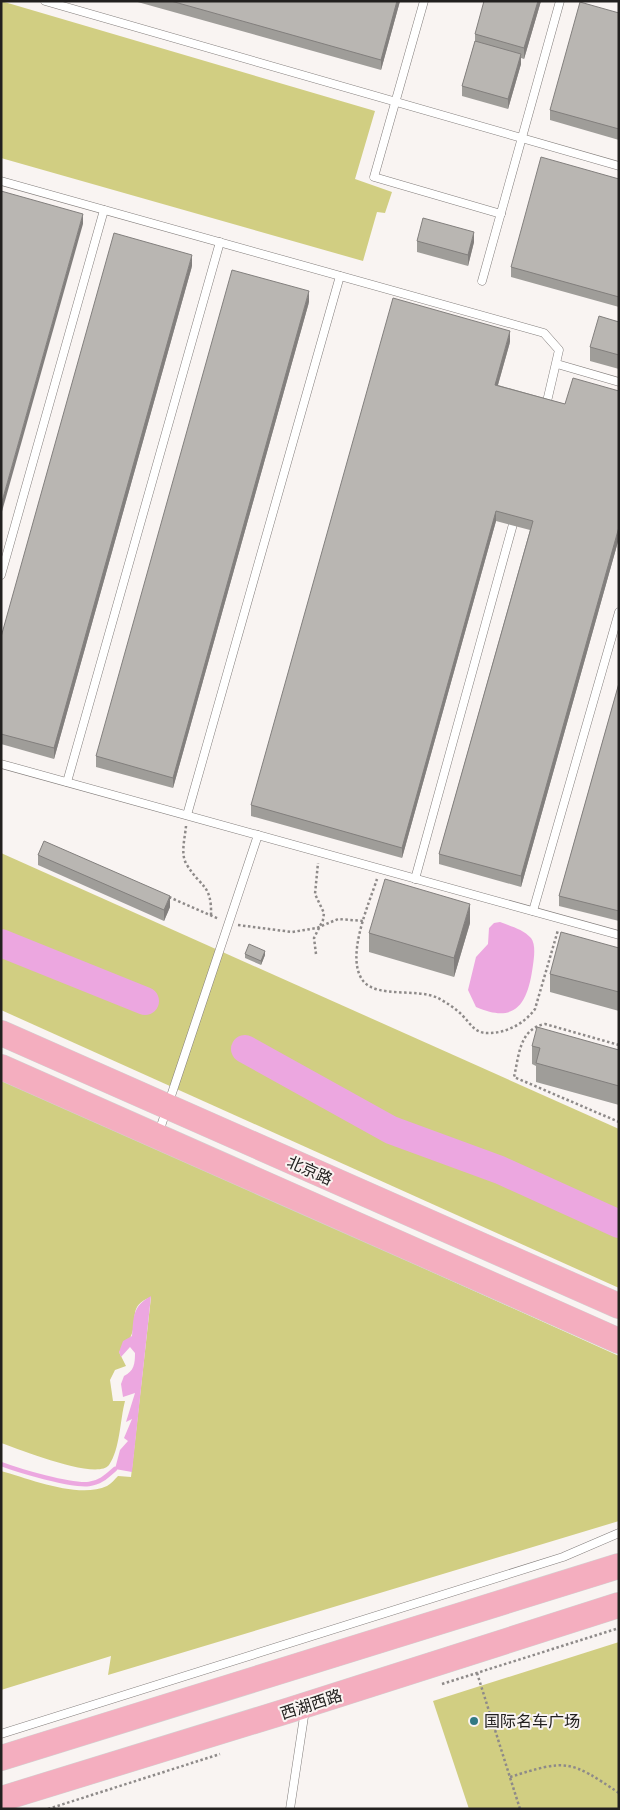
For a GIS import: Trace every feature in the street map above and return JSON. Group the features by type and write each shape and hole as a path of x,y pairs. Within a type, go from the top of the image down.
{"main road":[{"name":"北京路","path":"1,1033 167,1108 619,1306"},
{"name":"北京路","path":"1,1067 157,1138 619,1340"},
{"path":"1,1758 619,1566"},
{"name":"西湖西路","path":"1,1799 305,1706 619,1604"}],"lane":[{"path":"45,1 619,166"},
{"path":"424,1 374,177 501,214"},
{"path":"482,281 560,1"},
{"path":"1,181 544,333 559,350 544,414"},
{"path":"1,575 104,210"},
{"path":"67,782 220,242"},
{"path":"187,816 340,276"},
{"path":"557,364 619,382"},
{"path":"415,879 518,509"},
{"path":"533,911 619,612"},
{"path":"1,764 619,935"},
{"path":"157,1138 258,835"},
{"path":"1,1734 562,1557 619,1533"},
{"path":"290,1809 305,1706"}],"path":[{"path":"187,816 184,851 186,864 211,897 210,916"},
{"path":"316,954 314,938 324,913 314,894 320,852"},
{"path":"380,869 356,953 358,967 364,981 375,989 424,993 438,998 463,1016 477,1032 489,1034 513,1028 535,1009 561,919"},
{"path":"165,896 229,924 265,930 292,932 317,928 338,919 364,922"},
{"path":"619,1045 545,1024 535,1026 523,1039 514,1077 619,1122"},
{"path":"477,1673 520,1809"},
{"path":"510,1777 548,1765 560,1764 587,1772 619,1794"}],"shaded area":[{"path":"1,1 375,111 355,179 392,192 385,213 377,212 363,261 1,158"},
{"path":"1,853 619,1129 619,1288 1,1010"},
{"path":"500,922 524,932 531,938 534,944 531,978 524,999 518,1007 502,1013 490,1012 476,1007 468,990 476,957 488,944 489,928 494,923"},
{"path":"1,1078 619,1356 619,1521 108,1675 111,1656 1,1690 1,1471 40,1483 83,1490 107,1486 118,1476 131,1477 151,1297 139,1304 136,1309 131,1336 119,1352 126,1366 115,1370 110,1380 113,1401 125,1401 118,1443 109,1465 102,1469 74,1467 1,1443"},
{"path":"151,1296 132,1472 115,1469 120,1450 128,1441 124,1438 132,1419 126,1422 135,1393 123,1397 121,1384 124,1376 133,1367 135,1353 130,1347 121,1357 119,1352 123,1341 132,1336 137,1308"},
{"path":"619,1642 619,1809 469,1809 433,1701"}],"building":[{"path":"171,1 397,1 381,60"},
{"path":"484,1 538,1 524,48 475,34"},
{"path":"580,2 619,13 619,129 550,110"},
{"path":"475,41 521,54 508,99 462,86"},
{"path":"541,157 619,179 619,297 511,267"},
{"path":"1,191 83,214 1,505"},
{"path":"423,218 474,232 468,255 417,241"},
{"path":"114,233 192,255 54,748 1,734 1,637"},
{"path":"232,270 309,291 173,778 96,756"},
{"path":"393,298 510,331 495,385 565,404 573,378 619,391 619,527 521,876 439,854 533,521 496,511 402,848 251,805"},
{"path":"599,316 619,322 619,355 590,347"},
{"path":"619,683 619,911 559,896"},
{"path":"44,841 170,896 164,910 38,855"},
{"path":"385,879 470,904 454,958 369,933"},
{"path":"561,932 619,948 619,992 550,974"},
{"path":"249,944 265,951 261,961 245,954"},
{"path":"537,1027 619,1050 619,1086 536,1063 540,1048 532,1046"}],"waterway":[{"path":"1,943 145,1001"},
{"path":"245,1049 391,1130 500,1170 619,1224"},
{"path":"1,1464 45,1477 81,1484 97,1482 115,1469"}],"place":[{"name":"国际名车广场","path":"474,1721"}]}
